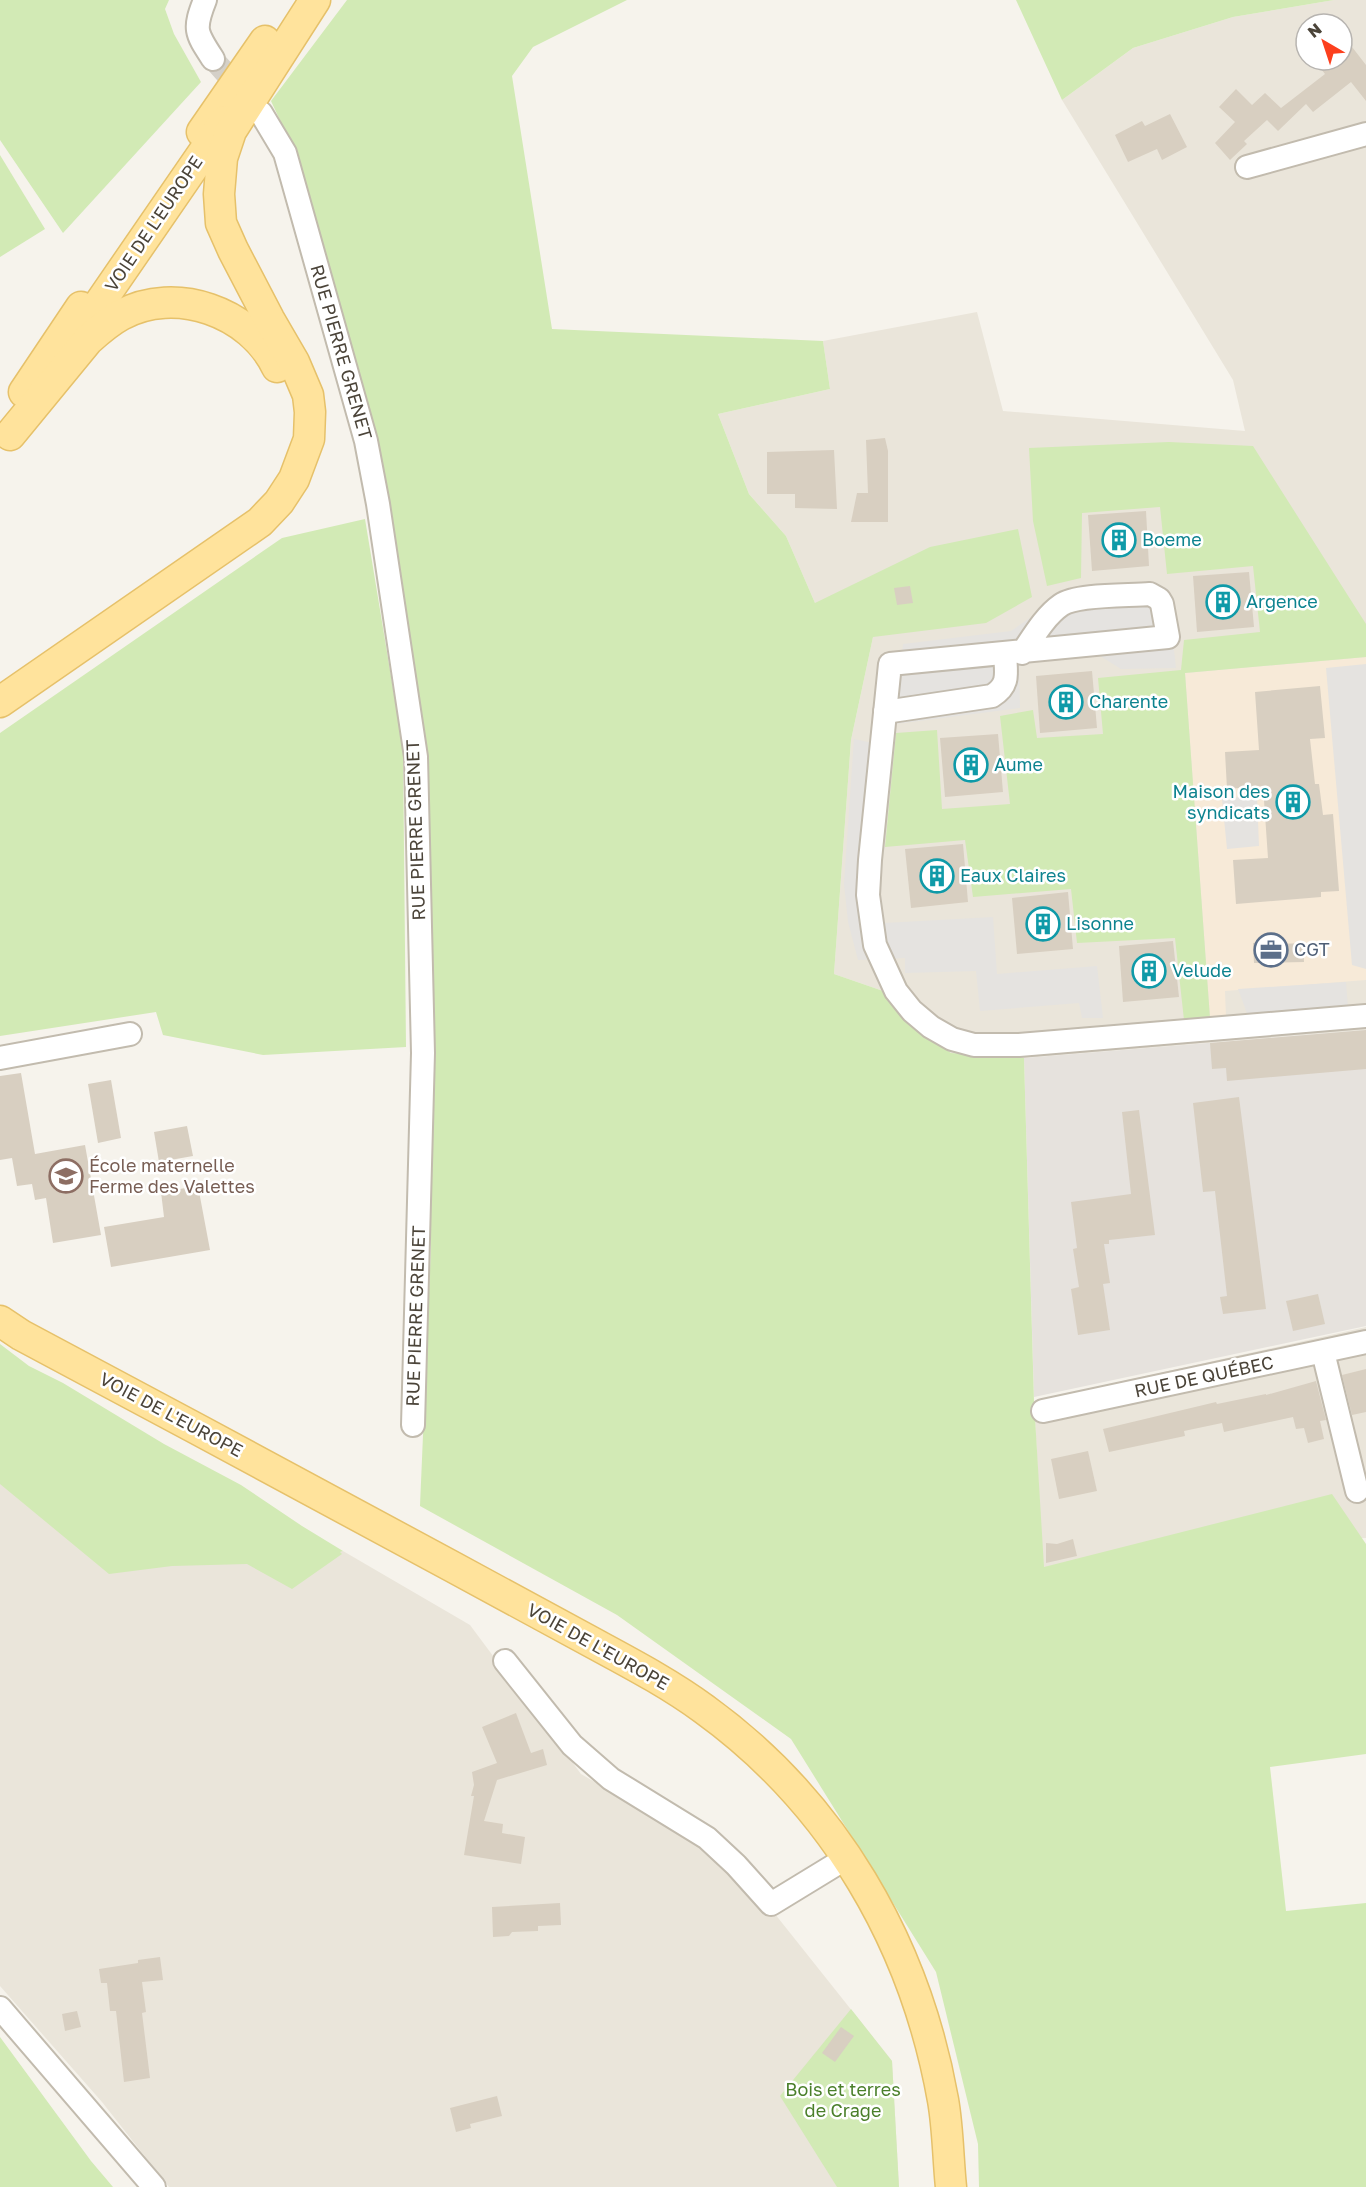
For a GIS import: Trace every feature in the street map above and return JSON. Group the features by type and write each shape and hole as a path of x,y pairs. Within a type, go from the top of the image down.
{"main road":[{"path":"4,437 294,0"},
{"path":"0,702 260,522 279,502 294,479 309,439 308,395 294,362 269,319 221,223 219,194 222,158 231,131 313,0"},
{"name":"VOIE DE L'EUROPE","path":"4,437 200,156 313,0"},
{"path":"0,682 242,513 266,493 286,452 291,429 290,407 286,386 276,364 255,335 228,316 190,303 153,304 122,314 102,326 4,437"},
{"name":"VOIE DE L'EUROPE","path":"0,1322 632,1664 703,1708 760,1754 820,1820 842,1861 891,1975 907,2028 925,2106 932,2187"},
{"name":"VOIE DE L'EUROPE","path":"0,1337 268,1487 620,1673 688,1715 771,1783 842,1861 881,1913 911,1984 928,2036 943,2102 951,2187"}],"street":[{"path":"205,0 197,20 198,36 213,59"},
{"name":"RUE PIERRE GRENET","path":"261,113 285,153 366,441 378,504 416,757 423,1053 413,1425"},
{"path":"1247,167 1366,134"},
{"path":"885,712 992,696 1001,691 1013,653 1060,605 1073,599 1150,594 1159,599 1168,638 1013,653 890,664 885,712 870,860 868,895 875,945 881,962 896,992 912,1011 931,1027 952,1039 974,1045 1019,1045 1366,1016"},
{"path":"0,1058 130,1034"},
{"name":"RUE DE QUÉBEC","path":"1043,1411 1366,1342"},
{"path":"1323,1352 1357,1491"},
{"path":"506,1661 572,1745 611,1779 706,1838 736,1865 771,1904 842,1861"},
{"path":"0,2008 154,2187"}],"shaded area":[{"path":"1334,0 1366,0 1366,1030 1024,1058 951,1053 915,1026 886,992 834,974 851,740 873,637 815,603 786,536 749,494 718,414 830,389 823,341 977,312 1003,411 1245,431 1233,380 1062,100 1133,48 1233,17"},
{"path":"1167,588 1176,668 1121,669 1097,654 1019,663 1020,708 896,724 903,644 1011,631 1067,592"},
{"path":"1366,657 1366,980 1225,991 1226,1017 1210,1018 1185,673"},
{"path":"1366,664 1366,969 1352,965 1326,668"},
{"path":"854,739 873,743 866,924 993,917 997,974 1097,966 1103,1018 1082,1018 1079,1003 980,1011 976,971 905,973 905,958 858,960 848,922 844,884"},
{"path":"1257,795 1259,846 1227,849 1222,799"},
{"path":"1346,982 1348,1007 1248,1016 1238,989"},
{"path":"1366,1030 1366,1326 1034,1397 1024,1058"},
{"path":"1366,1327 1366,1538 1138,1545 1043,1568 1034,1401"},
{"path":"0,1483 296,1564 343,1551 470,1625 581,1774 704,1845 771,1909 892,2061 899,2187 169,2187 102,2102 0,1986"}],"green space":[{"path":"0,0 169,0 165,9 174,34 201,82 63,233 0,140"},
{"path":"347,0 627,0 533,47 512,76 552,329 823,341 830,389 718,414 749,494 786,536 815,603 930,547 1018,529 1032,597 986,623 873,637 851,740 834,974 886,992 915,1026 951,1053 1024,1058 1034,1401 1044,1567 1332,1494 1366,1544 1366,1754 1270,1767 1286,1911 1366,1903 1366,2187 979,2187 978,2144 936,1972 791,1739 617,1615 420,1506 431,1247 427,760 387,495 300,163 271,101"},
{"path":"1016,0 1334,0 1233,17 1133,48 1062,100"},
{"path":"0,155 45,229 0,257"},
{"path":"1169,442 1253,446 1366,624 1366,657 1185,673 1210,1018 1184,1020 1175,938 1077,943 1071,889 973,897 965,840 885,847 896,733 937,730 942,809 1010,804 1000,716 1033,710 1037,738 1103,734 1098,678 1181,670 1184,640 1260,632 1253,566 1167,574 1160,507 1082,513 1081,578 1047,586 1033,521 1029,448"},
{"path":"365,519 403,749 406,1047 263,1055 163,1035 156,1012 0,1036 0,733 282,538"},
{"path":"0,1344 29,1366 63,1383 164,1444 241,1485 343,1551 340,1552 342,1554 292,1589 247,1564 172,1566 109,1574 0,1484"},
{"name":"Bois et terres de Crage","path":"851,2009 892,2061 899,2187 837,2187 780,2096"},
{"path":"0,2037 91,2161 113,2187 0,2187"}],"building":[{"path":"1354,50 1366,65 1366,101 1351,82 1313,112 1306,104 1278,131 1267,120 1244,141 1247,144 1230,160 1215,143 1235,122 1219,107 1236,89 1252,105 1265,93 1281,108 1325,74 1323,72 1354,72"},
{"path":"1170,114 1187,147 1162,160 1157,149 1128,162 1115,135 1142,121 1145,126"},
{"path":"885,438 888,451 888,522 851,522 857,493 868,493 866,440"},
{"path":"834,450 837,509 795,508 795,494 767,494 767,452"},
{"name":"Boeme","path":"1146,511 1149,566 1092,571 1088,515"},
{"name":"Argence","path":"1249,572 1254,627 1197,632 1193,576"},
{"path":"910,586 913,603 897,605 894,588"},
{"name":"Charente","path":"1092,671 1097,728 1040,733 1036,676"},
{"name":"Maison des syndicats","path":"1320,686 1325,738 1310,739 1315,784 1319,784 1323,815 1333,814 1339,891 1321,892 1321,897 1236,904 1233,860 1268,858 1263,786 1227,789 1225,752 1259,750 1255,692"},
{"name":"Aume","path":"998,734 1003,792 945,797 940,738"},
{"name":"Eaux Claires","path":"963,844 968,902 911,908 905,849"},
{"name":"Lisonne","path":"1068,892 1073,949 1017,954 1012,898"},
{"path":"1280,934 1280,944 1303,943 1304,962 1254,963 1253,943 1261,942 1261,935"},
{"name":"Velude","path":"1173,941 1179,997 1123,1002 1119,946"},
{"path":"1366,1030 1366,1069 1227,1081 1226,1068 1212,1069 1210,1043"},
{"path":"21,1073 35,1154 85,1145 101,1235 53,1243 46,1198 35,1200 32,1184 17,1186 12,1158 0,1160 0,1076"},
{"path":"111,1080 121,1138 98,1143 88,1084"},
{"path":"1239,1097 1266,1309 1223,1314 1220,1297 1227,1296 1215,1191 1203,1192 1193,1103"},
{"path":"1139,1110 1155,1235 1109,1240 1109,1244 1104,1244 1110,1283 1103,1284 1110,1330 1078,1335 1071,1289 1079,1287 1073,1249 1077,1248 1071,1202 1131,1194 1122,1112"},
{"path":"187,1126 193,1156 159,1162 154,1132"},
{"path":"198,1186 210,1250 111,1267 104,1227 164,1217 161,1192"},
{"path":"1318,1294 1325,1324 1293,1331 1286,1301"},
{"path":"1366,1369 1366,1412 1352,1415 1342,1375"},
{"path":"1316,1381 1326,1420 1320,1421 1324,1439 1308,1443 1304,1428 1296,1429 1293,1417 1224,1432 1222,1423 1184,1431 1185,1436 1109,1452 1103,1429 1216,1402 1217,1404 1266,1395"},
{"path":"1088,1451 1097,1491 1059,1499 1051,1459"},
{"path":"1073,1539 1077,1556 1046,1563 1046,1543 1057,1544"},
{"path":"516,1713 531,1753 543,1749 547,1765 497,1780 484,1821 503,1824 502,1833 525,1837 521,1864 464,1855 474,1796 471,1796 474,1785 472,1772 497,1763 482,1727"},
{"path":"560,1903 561,1925 538,1926 538,1931 512,1932 509,1936 493,1937 492,1907"},
{"path":"160,1957 163,1980 142,1982 146,2012 142,2013 150,2078 124,2082 116,2011 110,2011 107,1983 101,1983 99,1969"},
{"path":"77,2011 81,2027 65,2031 62,2014"},
{"path":"841,2027 854,2036 835,2062 822,2053"},
{"path":"497,2096 502,2116 470,2124 471,2128 456,2132 450,2108"}],"tunnel":[{"path":"213,59 246,96"}],"place":[{"name":"Boeme","path":"1119,540"},
{"name":"Argence","path":"1223,602"},
{"name":"Charente","path":"1066,702"},
{"name":"Aume","path":"971,765"},
{"name":"Maison des syndicats","path":"1293,802"},
{"name":"Eaux Claires","path":"937,876"},
{"name":"Lisonne","path":"1043,924"},
{"name":"CGT","path":"1271,950"},
{"name":"Velude","path":"1149,971"},
{"name":"École maternelle Ferme des Valettes","path":"66,1176"}]}
